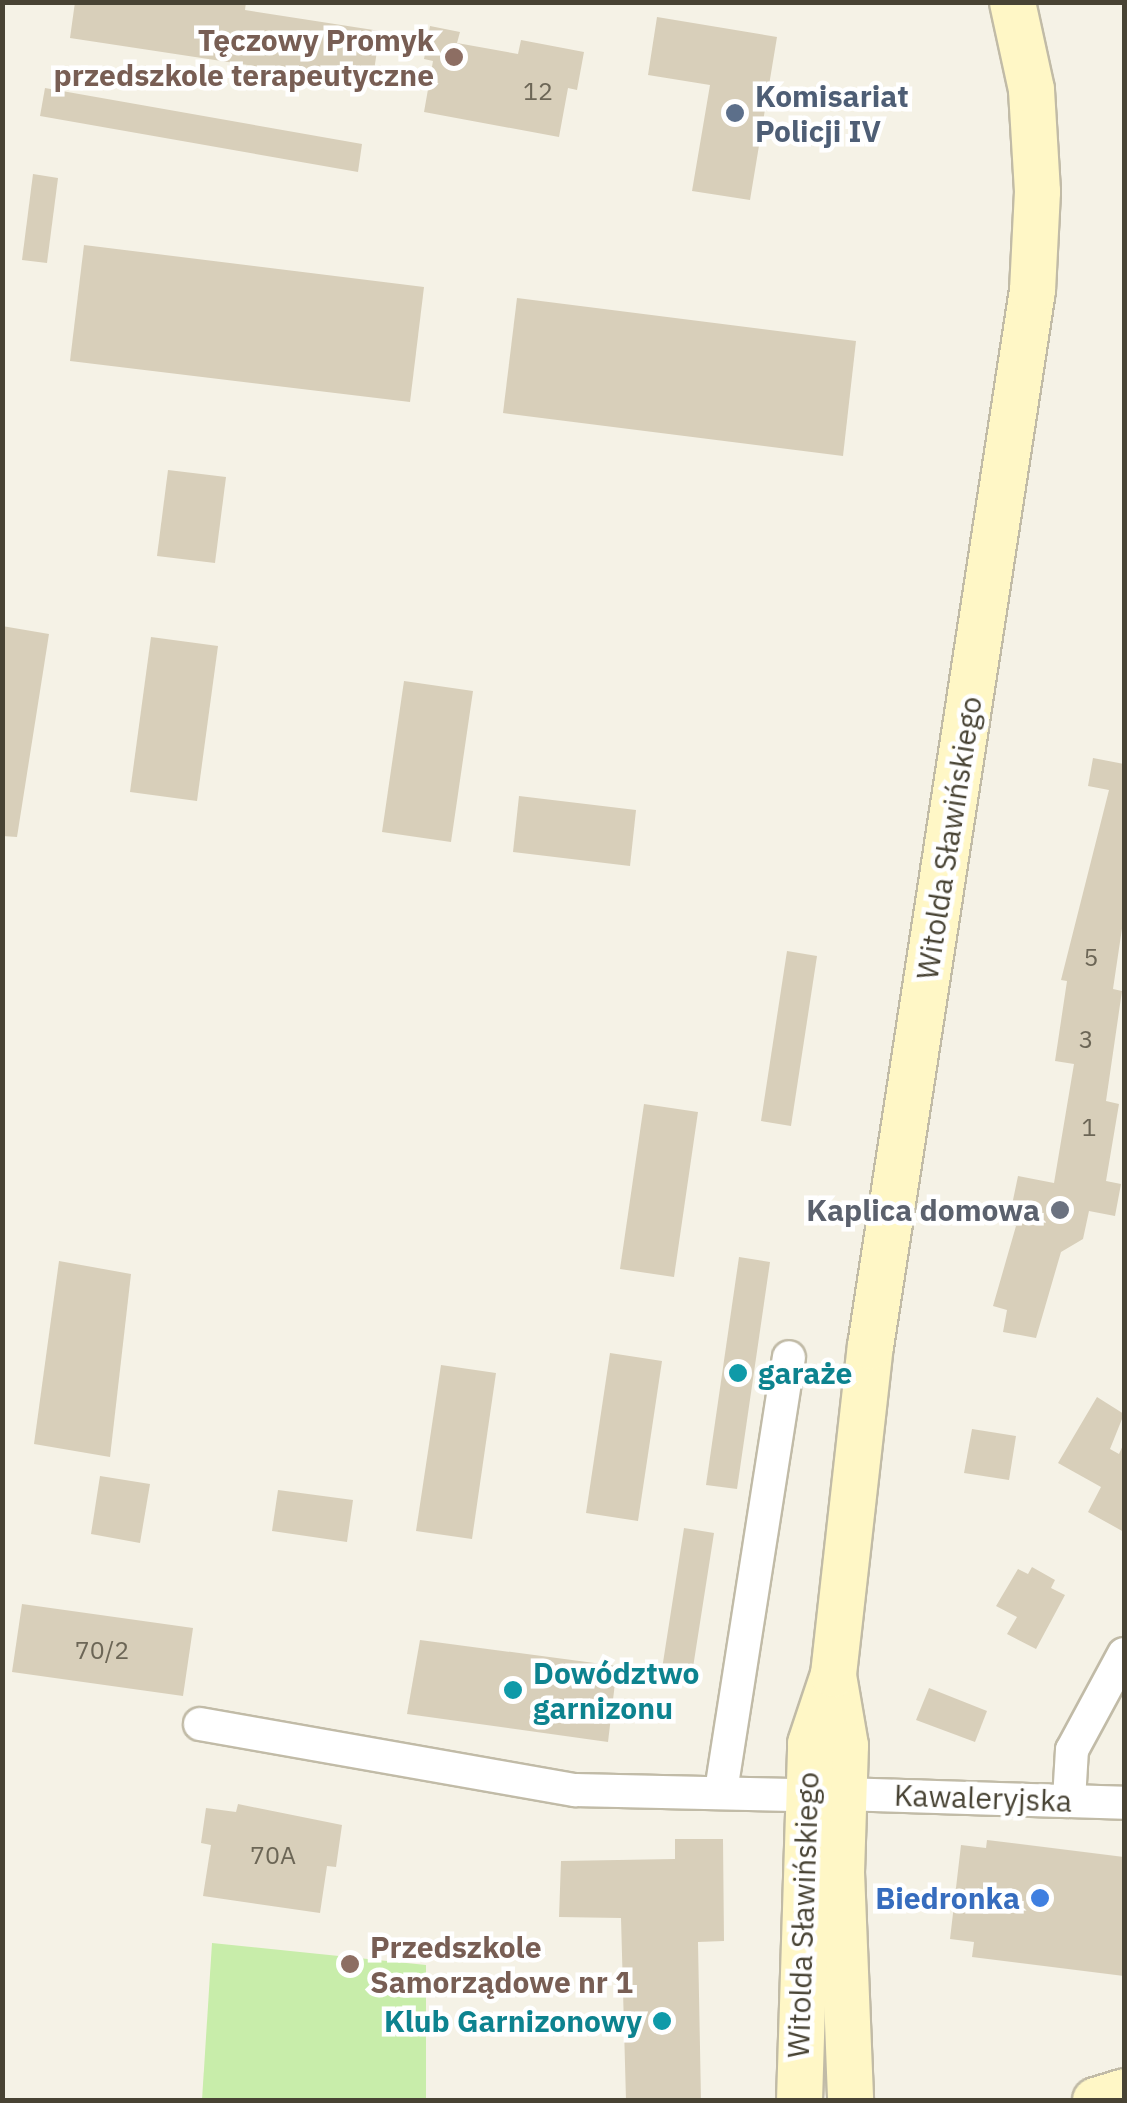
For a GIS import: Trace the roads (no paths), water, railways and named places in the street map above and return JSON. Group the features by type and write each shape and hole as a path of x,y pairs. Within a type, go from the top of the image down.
{"main road":[{"name":"Witolda Sławińskiego","path":"799,2100 823,1794 844,1707 833,1674 870,1346 1032,290 1037,190 1031,88 1012,2"},
{"name":"Witolda Sławińskiego","path":"823,1794 850,2100"},
{"path":"1095,2100 1124,2092"}],"street":[{"path":"720,1792 790,1357"},
{"path":"1069,1800 1072,1750 1124,1654"},
{"name":"Kawaleryjska","path":"200,1724 575,1790 1124,1802"}],"place":[{"name":"Tęczowy Promyk przedszkole terapeutyczne","path":"454,57"},
{"name":"Komisariat Policji IV","path":"735,113"},
{"name":"Kaplica domowa","path":"1060,1210"},
{"name":"garaże","path":"738,1373"},
{"name":"Dowództwo garnizonu","path":"513,1690"},
{"name":"Biedronka","path":"1040,1898"},
{"name":"Przedszkole Samorządowe nr 1","path":"350,1964"},
{"name":"Klub Garnizonowy","path":"662,2021"}]}
